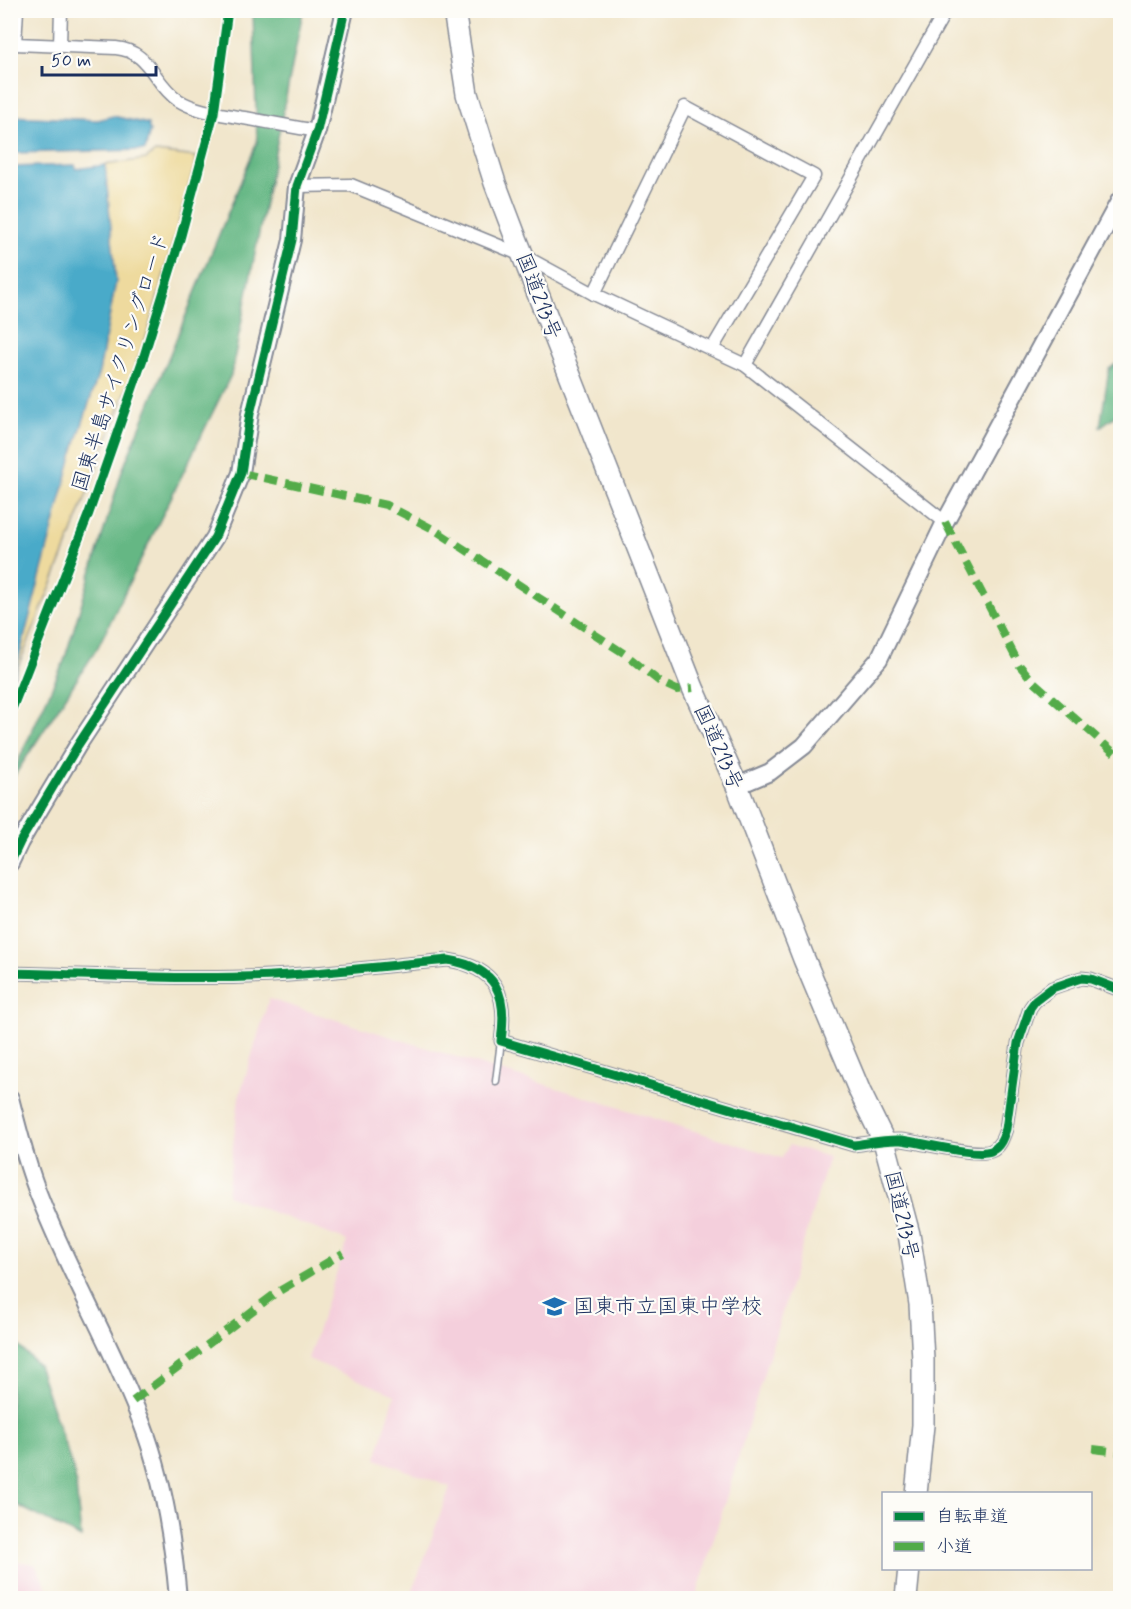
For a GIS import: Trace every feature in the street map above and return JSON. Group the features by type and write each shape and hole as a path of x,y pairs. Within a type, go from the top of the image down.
{"highway":[{"name":"国道213号","path":"454,10 467,94 495,183 693,688 737,786 804,959 860,1092 884,1141 909,1234 920,1304 923,1360 922,1425 916,1492"},
{"path":"906,1599 909,1570"}],"street":[{"path":"16,10 15,44 130,51 141,58 174,96 187,105 214,113 317,131"},
{"path":"60,45 61,10"},
{"path":"10,863 20,842 78,745 215,537 241,473 250,414 292,240 297,186 317,131 345,10"},
{"path":"745,365 946,10"},
{"path":"594,294 685,107 814,176 712,349"},
{"path":"297,186 351,185 524,256 594,294 745,365 945,522"},
{"path":"737,786 770,772 804,746 879,659 945,522 1120,200"},
{"path":"10,973 150,976 288,975 448,960 481,970 496,986 503,1011 501,1041 854,1145 899,1140 978,1152 992,1151 998,1147 1006,1129 1018,1043 1030,1008 1035,1001 1052,988 1081,978 1091,979 1120,990"},
{"path":"10,1098 41,1202 126,1383 144,1427 167,1514 173,1545 178,1599"}],"lane":[{"path":"496,1081 501,1041"}],"shaded area":[{"name":"国東市立国東中学校","path":"269,999 782,1158 789,1145 829,1157 696,1598 410,1598 450,1487 376,1459 395,1395 308,1359 347,1241 227,1195 239,1097"},
{"path":"10,1560 35,1564 52,1598 11,1598"}],"green space":[{"path":"253,11 303,11 231,375 98,647 11,781 64,661 122,471 257,142"},
{"path":"1120,361 1120,412 1100,427 1109,369"},
{"path":"10,1338 38,1365 75,1475 81,1538 11,1502"}],"sand":[{"path":"155,152 197,157 147,335 66,549 11,685 71,459 99,372 116,281 105,165 146,159"}],"water":[{"path":"11,116 98,120 113,116 148,124 150,132 145,150 11,153"},
{"path":"75,165 76,169 105,165 116,281 99,372 71,459 11,688 11,167"}],"marked path":[{"path":"241,473 386,505 435,530 625,654 660,682 677,690 693,688"},
{"path":"945,522 1020,666 1034,682 1120,758"},
{"path":"133,1401 276,1293 343,1253"},
{"path":"1093,1449 1120,1452"}],"cycle path":[{"name":"国東半島サイクリングロード","path":"10,714 89,513 143,359 180,239 214,113 228,10"},
{"path":"10,863 20,842 78,745 215,537 241,473 250,414 292,240 297,186 317,131 345,10"},
{"path":"10,973 254,977 448,960 478,969 496,986 503,1010 501,1041 854,1145 901,1140 973,1152 991,1151 1001,1142 1006,1129 1018,1043 1030,1008 1035,1001 1052,988 1081,978 1091,979 1120,990"}],"place":[{"name":"国東市立国東中学校","path":"555,1306"}]}
